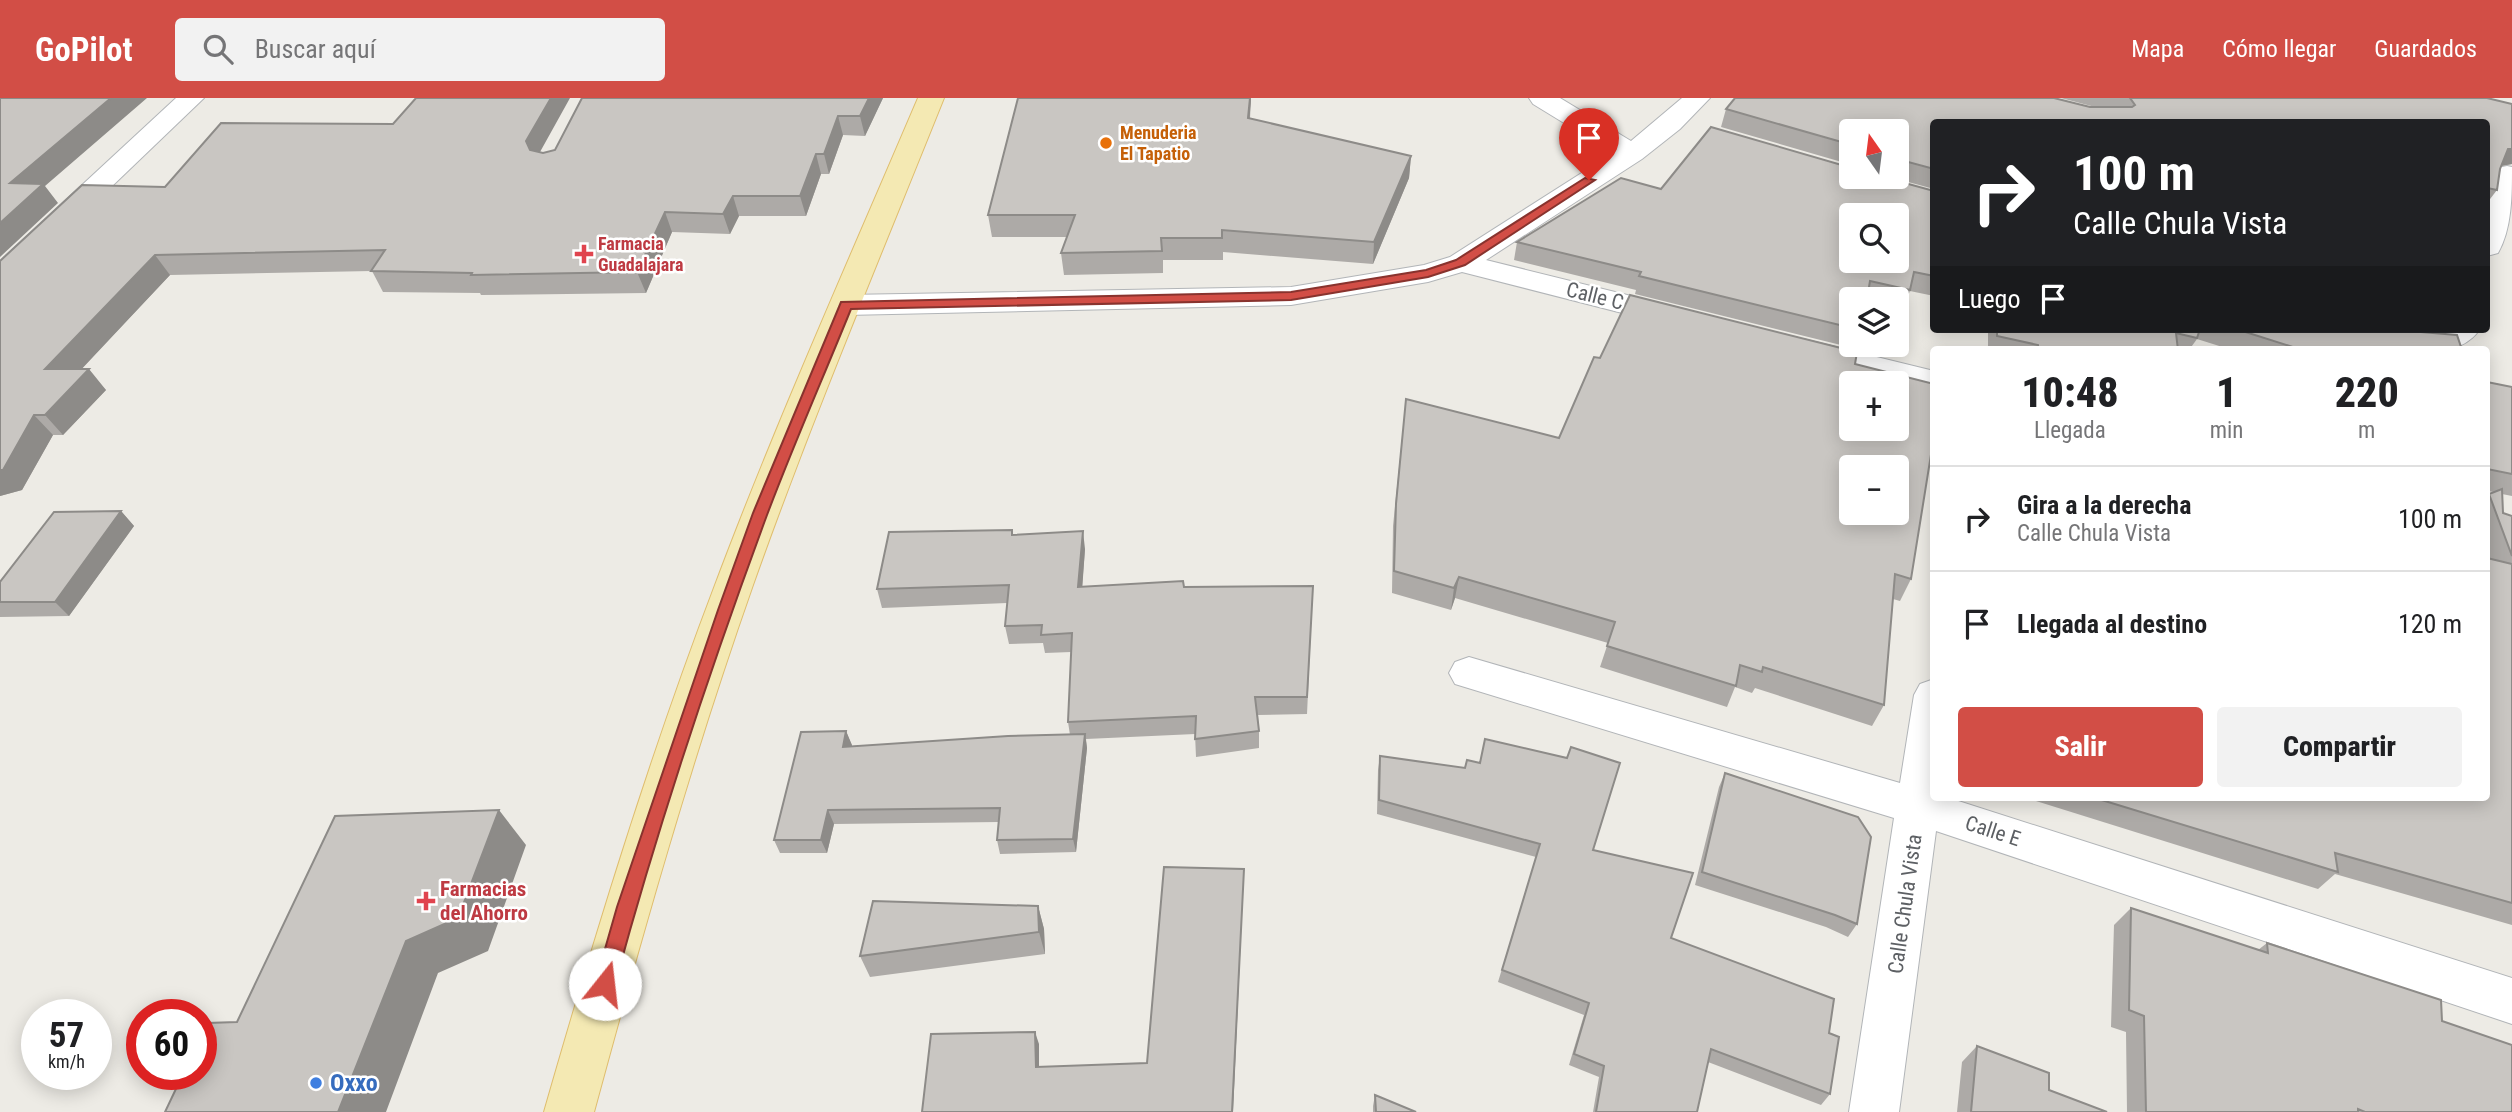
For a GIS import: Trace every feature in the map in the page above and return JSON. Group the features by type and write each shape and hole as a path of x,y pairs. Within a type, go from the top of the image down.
{"main road":[{"path":"569,1112 626,907 726,610 761,513 931,98"}],"street":[{"path":"0,277 191,98"},
{"path":"1542,98 1632,153"},
{"path":"846,305 1291,296 1406,277 1461,262 1632,153 1684,127 1697,98"},
{"path":"2490,236 2507,174"},
{"name":"Calle C","path":"1461,262 1704,324"},
{"path":"2385,333 2405,339 2435,341 2454,339 2460,333"},
{"path":"1772,341 1930,381"},
{"name":"Calle E","path":"1469,673 1919,807 2512,1001"},
{"name":"Calle Chula Vista","path":"1874,1112 1930,725"}],"building":[{"path":"0,98 111,98 10,183 43,184 0,223"},
{"path":"416,98 551,98 526,141 530,150 543,153 555,150 582,98 869,98 860,116 838,116 824,154 816,154 800,196 733,196 723,214 665,212 637,272 471,275 472,273 371,271 385,250 155,255 45,369 89,369 45,415 34,415 3,470 0,470 0,261 82,185 165,187 221,123 393,124"},
{"path":"1018,98 1250,98 1248,118 1411,156 1374,242 1222,230 1222,238 1161,238 1162,251 1061,253 1075,215 988,215"},
{"path":"1735,98 2054,98 2090,107 2132,107 2135,105 2130,98 2487,98 2512,104 2512,149 2508,149 2500,169 2497,190 2490,189 2490,119 1930,119 1930,168 1909,162 1909,119 1839,119 1839,141 1726,109"},
{"path":"1711,127 1839,164 1839,189 1909,189 1909,184 1930,190 1930,275 1914,272 1910,290 1909,287 1870,281 1869,287 1839,287 1839,325 1639,276 1641,272 1517,242 1621,178 1661,189"},
{"path":"1630,295 1839,347 1839,357 1856,357 1855,364 1883,371 1839,371 1839,441 1909,441 1909,378 1930,383 1930,461 1911,579 1895,574 1884,705 1763,667 1762,672 1740,665 1736,686 1607,646 1615,622 1459,577 1454,588 1394,571 1396,504 1406,399 1559,438 1594,357 1600,358"},
{"path":"1997,333 2176,333 2178,346 2038,346 1997,336"},
{"path":"2176,333 2199,333 2197,338"},
{"path":"2249,333 2433,333 2457,335 2461,346 2289,346"},
{"path":"2490,383 2512,387 2512,474 2490,470"},
{"path":"2502,489 2503,513 2512,516 2512,556 2490,497 2490,494"},
{"path":"121,511 55,602 0,602 0,582 54,512"},
{"path":"1012,530 1012,535 1083,531 1078,587 1183,581 1184,587 1313,586 1307,697 1255,697 1259,731 1195,739 1196,716 1068,722 1072,633 1041,635 1042,625 1005,626 1009,585 877,589 889,532"},
{"path":"2490,559 2512,564 2512,903 2335,853 2338,872 2105,801 2490,801"},
{"path":"846,731 843,747 1008,736 1085,734 1073,839 997,840 1000,808 828,810 821,840 774,840 801,732"},
{"path":"1485,739 1567,758 1571,747 1620,763 1593,850 1693,873 1671,938 1834,999 1829,1033 1839,1037 1830,1094 1711,1049 1697,1112 1596,1112 1604,1066 1574,1054 1589,1003 1502,970 1540,844 1379,800 1380,756 1465,768 1467,760 1480,763"},
{"path":"1725,773 1858,817 1871,837 1857,924 1702,872"},
{"path":"499,810 458,918 406,941 338,1112 165,1112 175,1090 217,1090 217,1023 237,1022 335,816"},
{"path":"1164,867 1244,869 1232,1112 922,1112 931,1034 1035,1032 1036,1067 1147,1063"},
{"path":"873,901 1038,906 1039,932 860,956"},
{"path":"2131,908 2268,953 2267,943 2441,1000 2442,1021 2512,1045 2512,1112 2365,1112 2358,1109 2358,1112 2146,1112 2144,1016 2129,1010"},
{"path":"1977,1046 2049,1073 2049,1090 2107,1112 1971,1112"},
{"path":"1375,1095 1416,1112 1376,1112"}],"place":[{"name":"Menuderia El Tapatio","path":"1106,143"},
{"name":"Farmacia Guadalajara","path":"584,254"},
{"name":"Farmacias del Ahorro","path":"426,901"},
{"name":"Oxxo","path":"316,1083"}],"route":[{"path":"605,984 626,907 726,610 761,513 846,305 1291,296 1339,289 1428,273 1461,262 1589,180"}]}
